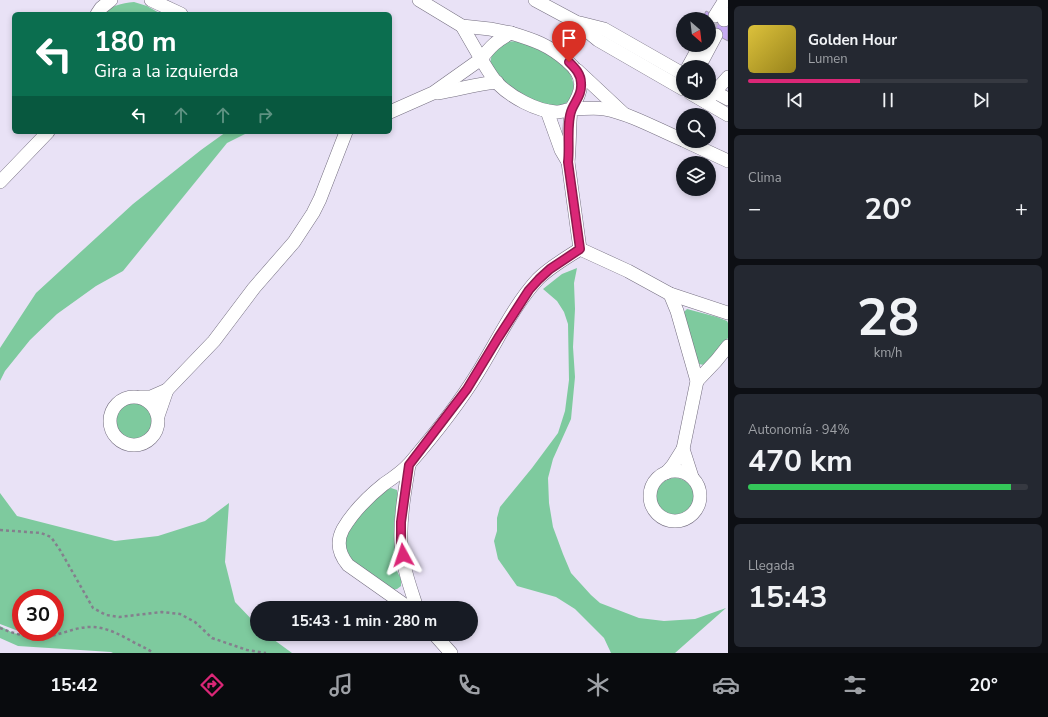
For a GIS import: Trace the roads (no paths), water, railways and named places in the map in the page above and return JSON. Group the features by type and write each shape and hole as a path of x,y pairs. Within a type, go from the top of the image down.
{"street":[{"path":"98,12 101,8 112,0"},
{"path":"151,0 178,12"},
{"path":"419,0 462,26 511,33 542,43 556,52 626,115"},
{"path":"535,0 576,22 598,40 676,78"},
{"path":"722,17 724,0"},
{"path":"462,26 481,59 497,82 525,103 547,111 557,112 592,108 606,109 626,115 676,137"},
{"path":"392,111 433,93 481,59 495,42 511,33"},
{"path":"577,70 581,83 581,91 572,110 569,125 570,150 568,162 580,249"},
{"path":"716,87 728,77"},
{"path":"433,93 497,82"},
{"path":"716,92 728,99"},
{"path":"702,100 728,115"},
{"path":"547,111 561,150 568,162"},
{"path":"0,182 46,134"},
{"path":"167,390 158,416 158,425 150,439 134,445 126,444 119,440 113,433 110,426 112,410 117,403 124,398 132,396 151,397 167,390 214,341 254,288 297,237 313,213 345,134"},
{"path":"699,148 728,161"},
{"path":"580,249 628,271 670,294 728,314"},
{"path":"399,601 348,565 342,558 339,541 342,530 348,520 380,488 409,465 464,394 529,290 550,269 580,249"},
{"path":"670,294 696,381 683,449 674,466 666,473 658,477 652,484 650,492 650,501 653,509 658,516 670,521 683,520 691,516 700,501 700,492 692,477 683,449"},
{"path":"696,381 716,361 728,346"},
{"path":"140,397 152,404 158,416"},
{"path":"409,465 401,522 401,543 404,566 415,601"},
{"path":"666,473 679,471 692,477"},
{"path":"440,641 451,653"}]}
